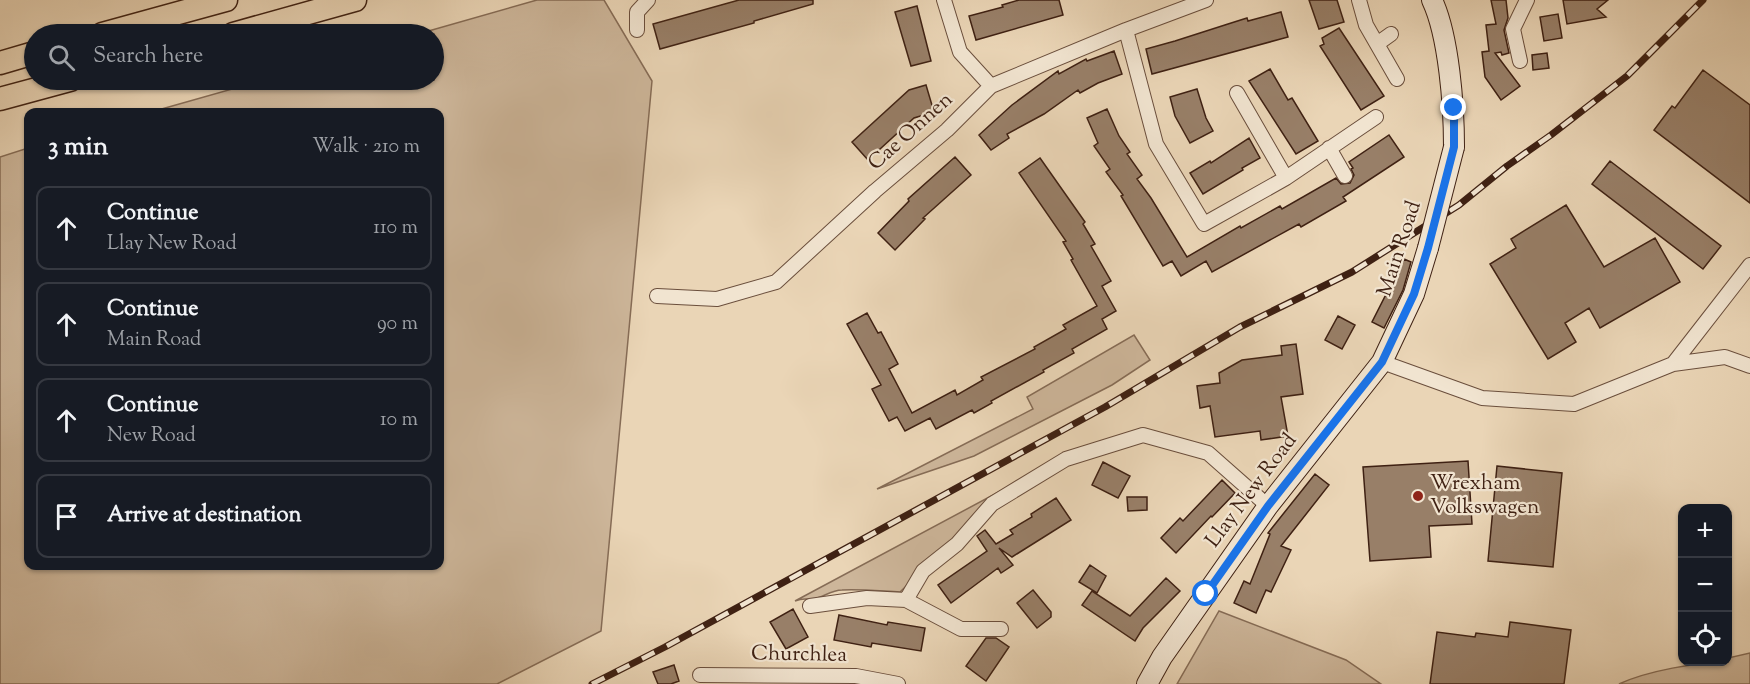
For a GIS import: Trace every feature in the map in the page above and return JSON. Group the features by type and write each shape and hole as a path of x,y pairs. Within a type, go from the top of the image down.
{"highway":[{"path":"138,24 226,0"},
{"path":"269,24 355,0"},
{"path":"0,63 24,56"},
{"path":"0,99 33,90"}],"main road":[{"name":"Main Road","path":"1382,362 1414,294 1454,147 1454,108 1444,41 1432,0"},
{"name":"Llay New Road","path":"1147,684 1162,657 1268,506 1382,362"}],"street":[{"path":"637,30 636,12 648,0"},
{"path":"944,0 960,52 991,86"},
{"name":"Cae Onnen","path":"657,296 717,300 776,282 875,191 947,130 991,86 1126,30 1206,0"},
{"path":"1359,0 1366,26 1397,79"},
{"path":"1520,61 1514,29 1527,0"},
{"path":"1126,30 1156,144 1204,224 1286,178 1376,117"},
{"path":"1377,44 1391,34"},
{"path":"1237,93 1286,178"},
{"path":"1329,148 1345,176"},
{"path":"1673,364 1750,264"},
{"path":"1382,362 1482,398 1574,404 1673,364 1725,357 1750,366"},
{"path":"906,600 924,571 957,544 992,504 1066,459 1143,435 1208,453 1268,506"},
{"path":"810,606 867,598 906,600 961,629 1001,629"},
{"name":"Churchlea","path":"700,675 856,676 898,684"}],"shaded area":[{"path":"537,0 604,0 652,81 601,631 497,684 0,684 0,157 24,149 24,570 444,570 444,108 165,108 229,90 444,90 444,27"},
{"path":"1134,335 1150,360 1112,385 974,456 877,489 1033,409 1027,397"},
{"path":"1008,487 900,592 838,590 814,599 795,601"},
{"path":"1219,611 1346,660 1381,684 1177,684"},
{"path":"1750,653 1750,684 1619,684 1672,668 1732,666 1732,657"}],"building":[{"path":"739,0 813,0 813,4 660,49 653,24"},
{"path":"1019,0 1059,0 1063,15 976,40 969,16"},
{"path":"1309,0 1337,0 1344,22 1319,29"},
{"path":"1491,0 1506,0 1508,18 1504,30 1509,53 1502,55 1501,52 1495,53 1520,86 1501,100 1485,77 1482,52 1489,51 1486,25 1496,24"},
{"path":"1563,0 1608,0 1597,9 1606,17 1567,24"},
{"path":"917,6 931,61 911,66 895,12"},
{"path":"1281,12 1288,37 1152,74 1146,49 1247,18 1248,21"},
{"path":"1558,14 1562,38 1544,41 1540,17"},
{"path":"1339,28 1384,96 1361,110 1320,46 1324,44 1322,38"},
{"path":"1114,51 1122,74 1080,93 1078,90 1044,114 1007,134 1009,138 991,150 979,135 1012,105 1058,71 1059,74 1086,59 1087,61"},
{"path":"1547,53 1549,68 1533,70 1532,55"},
{"path":"1270,69 1288,100 1292,98 1318,141 1296,154 1249,81"},
{"path":"1703,70 1750,105 1750,203 1654,130 1672,106 1675,108"},
{"path":"926,85 934,112 914,118 868,160 852,142 909,90"},
{"path":"1197,89 1206,118 1213,131 1190,143 1175,116 1170,97"},
{"path":"1107,109 1119,136 1130,152 1127,154 1142,175 1137,179 1187,257 1240,226 1241,228 1280,206 1282,209 1336,178 1341,184 1350,183 1354,175 1349,162 1389,135 1404,157 1343,197 1346,201 1301,227 1299,224 1212,272 1206,261 1181,276 1172,261 1163,266 1121,196 1123,195 1106,172 1110,169 1094,146 1098,143 1087,118"},
{"path":"1249,138 1260,158 1203,194 1190,173 1210,161 1211,163"},
{"path":"955,157 971,175 923,218 925,219 895,250 878,233 909,201 908,199"},
{"path":"1040,158 1085,222 1083,224 1095,244 1091,246 1111,281 1102,286 1116,311 1102,319 1107,329 1072,349 1074,353 991,401 992,403 974,413 972,410 936,429 930,418 905,431 897,417 889,421 872,389 881,385 847,324 867,313 878,333 881,332 898,364 889,369 912,413 955,390 957,395 983,380 981,377 1035,349 1034,347 1066,329 1063,325 1097,306 1071,260 1073,259 1063,242 1066,241 1019,173"},
{"path":"1610,161 1721,246 1703,269 1592,184"},
{"path":"1566,205 1604,267 1655,238 1680,282 1600,328 1589,308 1565,323 1576,342 1548,359 1490,264 1516,248 1511,239"},
{"path":"1404,259 1411,262 1403,290 1384,328 1372,322"},
{"path":"1338,316 1355,325 1342,349 1325,340"},
{"path":"1296,344 1303,394 1281,397 1288,436 1261,440 1260,431 1215,437 1210,406 1200,408 1197,386 1220,383 1219,373 1242,360 1282,355 1281,346"},
{"name":"Wrexham Volkswagen","path":"1468,461 1472,524 1429,526 1431,557 1370,561 1363,467"},
{"path":"1103,462 1130,476 1118,498 1092,485"},
{"path":"1497,466 1562,473 1553,567 1488,561"},
{"path":"1315,474 1329,485 1281,546 1291,550 1271,592 1266,590 1256,613 1234,603 1244,581 1250,584 1270,534 1268,533"},
{"path":"1222,480 1235,493 1176,553 1161,538 1180,518 1183,521"},
{"path":"1127,497 1147,497 1147,510 1128,511"},
{"path":"1056,498 1071,520 1012,557 999,548 1013,565 1001,573 998,568 951,603 938,585 987,551 977,536 985,530 996,544 1013,534 1010,530 1032,517 1031,514"},
{"path":"1090,565 1106,576 1097,593 1079,582"},
{"path":"1166,578 1180,591 1143,628 1135,641 1082,605 1092,591 1130,616"},
{"path":"1033,590 1051,612 1051,617 1037,628 1017,603"},
{"path":"793,609 808,637 786,649 770,622"},
{"path":"839,615 887,625 888,622 925,628 921,651 872,643 871,647 834,640"},
{"path":"1510,622 1571,630 1564,684 1430,684 1437,632 1475,637 1476,633 1508,637"},
{"path":"986,638 996,638 1009,647 986,681 966,666"},
{"path":"674,665 679,681 671,684 658,684 653,672"}],"railway":[{"path":"592,684 665,647 1105,407 1240,327 1352,272 1459,205 1507,166 1551,135 1627,76 1703,0"}],"place":[{"name":"Wrexham Volkswagen","path":"1418,496"}],"route":[{"path":"1206,594 1268,506 1382,362 1414,294 1428,248 1454,147 1454,108"}]}
